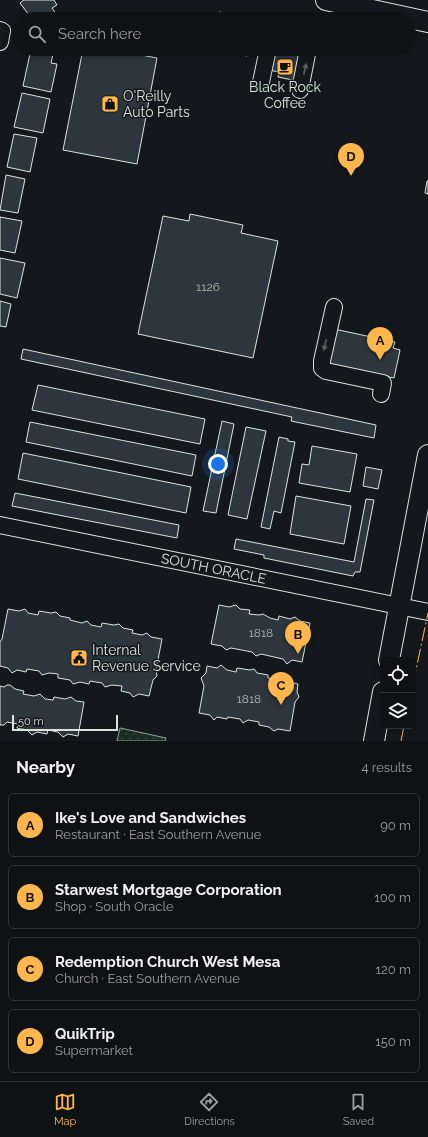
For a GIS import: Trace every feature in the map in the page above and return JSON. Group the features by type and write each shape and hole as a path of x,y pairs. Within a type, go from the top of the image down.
{"main road":[{"path":"326,0 382,12"},
{"path":"416,19 428,22"},
{"path":"390,657 428,455"},
{"path":"374,741 383,693"}],"street":[{"path":"261,82 267,56"},
{"path":"300,90 307,56"},
{"path":"334,307 322,361 322,368 326,371 383,383 381,394"},
{"name":"SOUTH ORACLE","path":"0,525 428,612"}],"green space":[{"path":"120,728 166,738 165,741 117,741"}],"building":[{"path":"24,0 54,0 57,5 52,8 55,12 27,12 20,3"},
{"path":"29,56 53,56 51,63 57,64 51,92 23,86"},
{"name":"O'Reilly Auto Parts","path":"82,56 147,56 157,58 137,164 63,150"},
{"name":"Black Rock Coffee","path":"272,56 299,56 297,81 278,77 279,72 269,70"},
{"path":"22,93 50,99 43,133 14,127"},
{"path":"14,134 37,138 30,172 7,167"},
{"path":"6,175 25,179 18,213 0,210"},
{"path":"428,181 428,194 425,193"},
{"path":"190,214 243,225 241,233 278,241 253,358 138,334 163,216 189,221"},
{"path":"0,217 22,221 15,253 0,250"},
{"path":"0,258 25,263 17,298 0,294"},
{"path":"0,301 11,304 6,327 0,326"},
{"path":"334,329 395,342 393,348 400,350 394,378 330,365 327,360"},
{"path":"23,349 376,425 374,438 291,421 292,417 21,359"},
{"path":"38,385 205,419 200,444 32,410"},
{"path":"222,421 234,424 216,513 203,511"},
{"path":"30,422 196,455 192,476 26,442"},
{"path":"246,427 266,431 247,519 228,515"},
{"path":"279,437 295,442 281,513 274,511 270,529 261,527"},
{"path":"312,446 357,454 350,492 299,483 302,464 309,465"},
{"path":"23,453 191,487 186,513 18,479"},
{"path":"366,467 382,470 378,489 363,486"},
{"path":"15,493 179,525 177,538 12,506"},
{"path":"296,496 351,506 344,544 290,534"},
{"path":"366,499 374,500 360,572 355,572 353,576 264,558 264,555 234,549 236,539 354,562"},
{"path":"219,605 229,607 236,605 240,609 250,610 249,614 263,614 278,620 279,616 290,619 295,617 300,621 310,623 302,662 292,660 287,664 283,659 261,654 256,656 252,652 231,648 226,650 222,646 211,644"},
{"name":"Internal Revenue Service","path":"8,609 19,611 25,609 28,613 38,615 39,611 51,613 56,612 60,616 70,618 70,620 82,623 87,621 91,625 101,627 102,623 114,625 119,624 123,628 133,630 132,633 142,635 147,633 151,637 162,639 156,670 157,676 153,680 149,696 139,694 133,697 130,693 121,691 122,686 112,685 105,687 102,683 90,681 89,684 80,682 73,684 70,680 58,678 58,674 49,673 42,675 39,671 27,669 26,672 17,670 12,673 8,668 0,666 0,642 2,639"},
{"path":"221,665 227,670 236,672 237,668 250,670 254,669 257,673 268,675 268,678 277,680 283,678 289,682 298,684 297,692 299,697 295,702 290,731 278,729 274,731 269,727 259,725 259,722 248,720 243,723 240,719 228,717 227,719 217,717 214,720 210,715 199,713 204,686 201,678 206,673 207,666 217,668"},
{"path":"7,685 24,691 23,694 34,696 40,694 45,699 53,700 54,697 65,699 71,697 76,701 84,702 78,736 68,734 63,737 58,732 48,730 47,734 37,732 32,735 27,730 17,728 18,724 7,722 4,725 0,725 0,686 4,687"}],"power":[{"path":"416,670 428,613"},
{"path":"401,741 403,729"}],"place":[{"name":"Black Rock Coffee","path":"285,67"},
{"name":"O'Reilly Auto Parts","path":"110,104"},
{"name":"QuikTrip","path":"351,176"},
{"name":"Ike's Love and Sandwiches","path":"380,360"},
{"name":"Starwest Mortgage Corporation","path":"298,654"},
{"name":"Internal Revenue Service","path":"79,658"},
{"name":"Redemption Church West Mesa","path":"281,705"}]}
